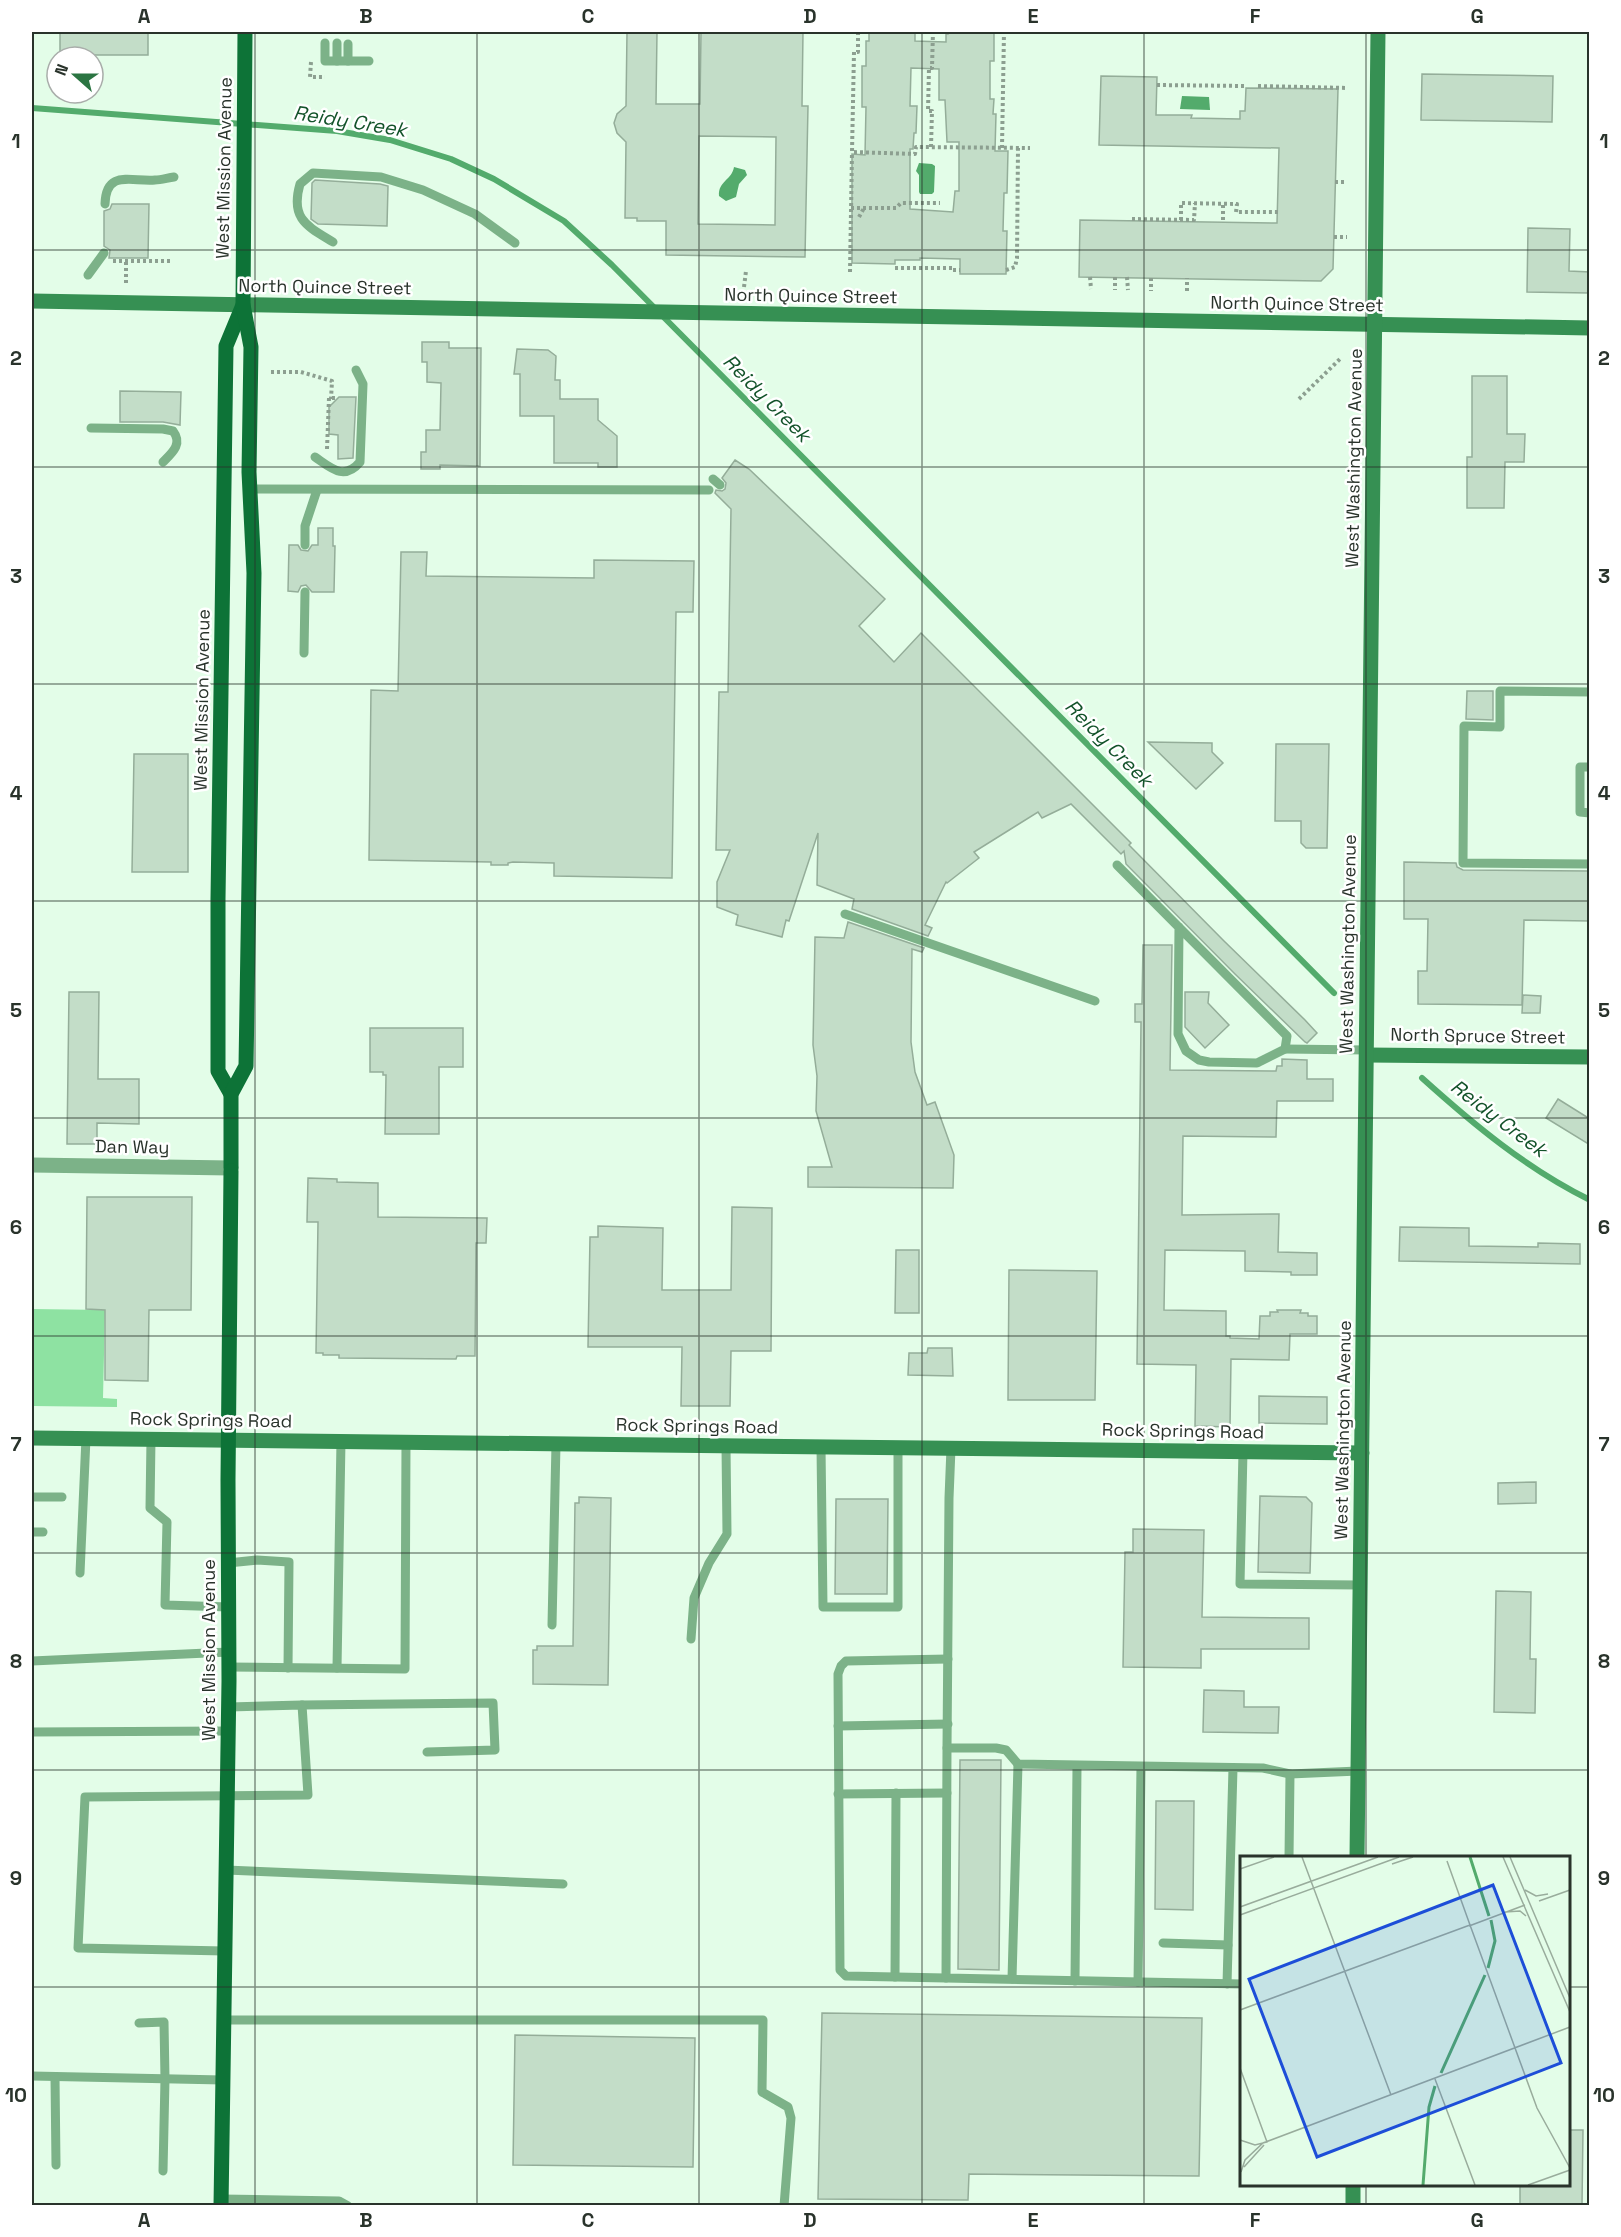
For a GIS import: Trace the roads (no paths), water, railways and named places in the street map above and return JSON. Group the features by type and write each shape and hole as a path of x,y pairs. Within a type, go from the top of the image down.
{"main road":[{"name":"West Mission Avenue","path":"221,2202 229,1731 228,1439 231,1094 246,1066 254,573 250,489 251,346 243,305 245,32"},
{"name":"West Washington Avenue","path":"1357,1856 1378,32"},
{"name":"North Quince Street","path":"32,301 1590,328"},
{"name":"West Mission Avenue","path":"231,1094 218,1071 218,899 226,346 243,305"},
{"name":"North Spruce Street","path":"1367,1052 1590,1057"},
{"name":"Rock Springs Road","path":"32,1438 1362,1453"},
{"path":"1353,2186 1353,2205"}],"street":[{"name":"Dan Way","path":"32,1165 231,1170"}],"lane":[{"path":"325,43 325,61 369,61"},
{"path":"337,43 337,61"},
{"path":"348,44 348,61"},
{"path":"333,242 304,224 298,213 300,184 313,173 381,177 423,190 475,214 515,243"},
{"path":"105,204 106,192 112,182 118,179 155,180 174,177"},
{"path":"88,275 101,257"},
{"path":"315,457 334,470 340,471 355,468 360,462 363,384 356,370"},
{"path":"91,428 173,431 177,435 177,446 162,462"},
{"path":"250,489 708,490"},
{"path":"305,545 305,526 317,490"},
{"path":"304,653 305,592"},
{"path":"1590,692 1500,691 1500,727 1464,726 1463,863 1590,864"},
{"path":"1590,767 1580,767 1580,812 1590,813"},
{"path":"1117,865 1287,1036 1285,1049"},
{"path":"845,914 1095,1001"},
{"path":"1179,927 1178,1034 1186,1051 1199,1060 1257,1063 1285,1049 1367,1052"},
{"path":"80,1573 86,1438"},
{"path":"151,1439 150,1508 167,1522 165,1605 229,1607"},
{"path":"338,1668 341,1442"},
{"path":"32,1661 229,1660 288,1668 405,1669 406,1442"},
{"path":"552,1625 556,1443"},
{"path":"691,1639 694,1598 709,1563 727,1534 726,1446"},
{"path":"821,1447 823,1607 898,1607 898,1447"},
{"path":"946,1978 951,1448"},
{"path":"1243,1451 1240,1584 1360,1585"},
{"path":"32,1497 62,1497"},
{"path":"32,1532 43,1532"},
{"path":"228,1563 257,1560 289,1562 288,1668"},
{"path":"948,1659 846,1660 838,1674 840,1970 846,1976 1240,1984"},
{"path":"229,1707 493,1703 495,1750 427,1752"},
{"path":"225,1951 78,1948 85,1797 308,1795 302,1706"},
{"path":"838,1726 948,1724"},
{"path":"32,1732 229,1731"},
{"path":"948,1748 1006,1750 1018,1764 1012,1979"},
{"path":"1018,1764 1077,1767 1263,1768 1290,1774 1358,1771"},
{"path":"1075,1981 1077,1767"},
{"path":"1138,1982 1141,1767"},
{"path":"1227,1984 1233,1768"},
{"path":"1289,1856 1290,1774"},
{"path":"895,1977 896,1793"},
{"path":"838,1794 947,1793"},
{"path":"226,1870 563,1884"},
{"path":"1163,1943 1228,1945"},
{"path":"224,2020 763,2020 762,2092 788,2107 791,2118 784,2205"},
{"path":"139,2023 164,2022 163,2171"},
{"path":"32,2076 223,2080"},
{"path":"55,2077 56,2165"},
{"path":"221,2202 339,2201 348,2205"}],"waterway":[{"name":"Reidy Creek","path":"32,108 337,131 390,140 451,159 494,179 564,221 612,265 1334,993"},
{"name":"Reidy Creek","path":"1422,1078 1502,1145 1544,1174 1590,1200"}]}
